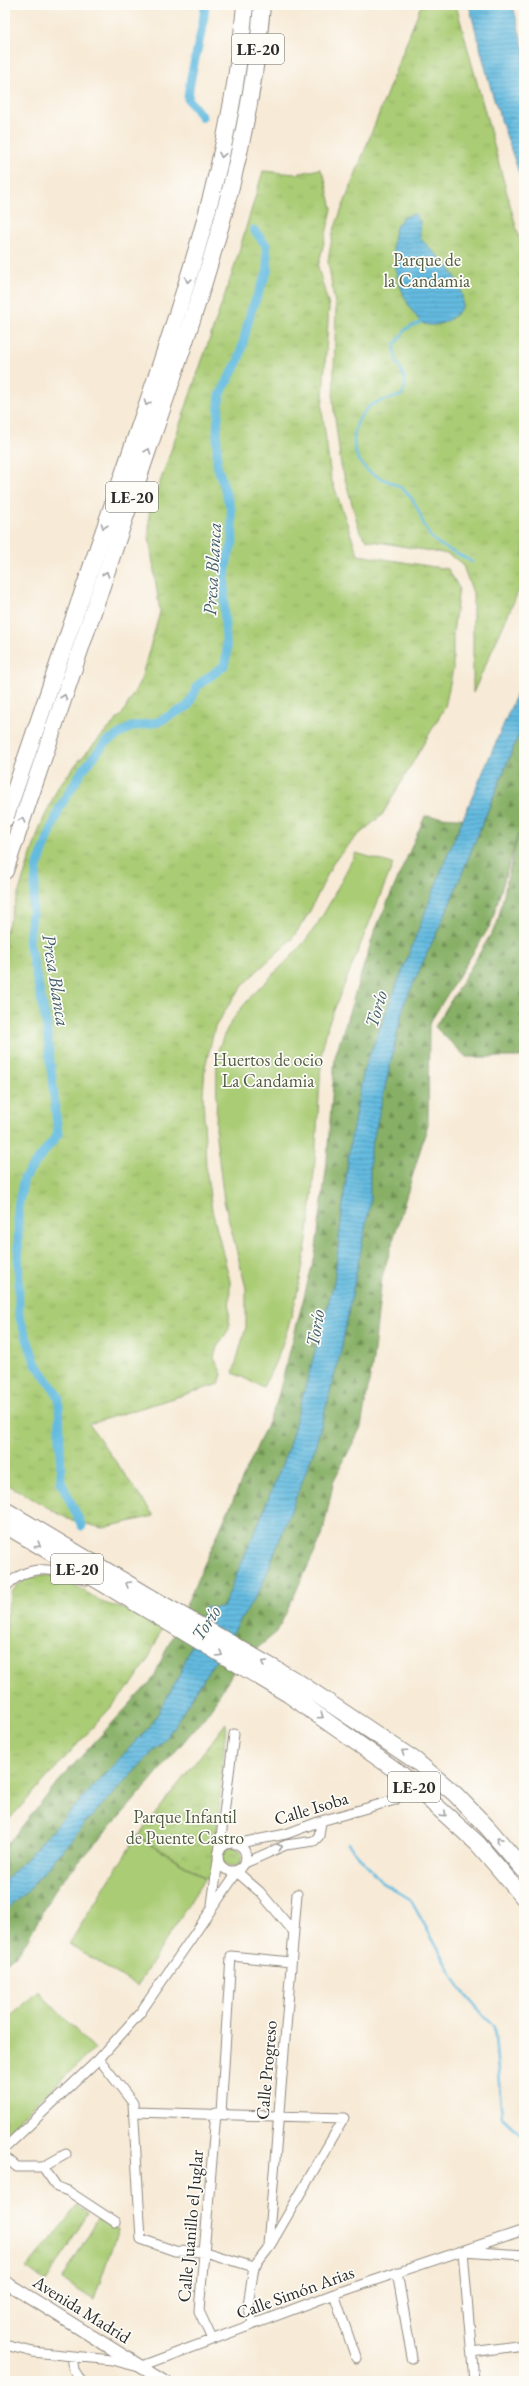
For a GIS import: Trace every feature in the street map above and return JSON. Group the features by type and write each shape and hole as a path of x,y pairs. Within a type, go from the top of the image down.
{"highway":[{"name":"LE-20","path":"5,819 177,315 209,208 235,89 244,5"},
{"name":"LE-20","path":"5,871 191,326 225,214 252,92 262,5"},
{"name":"LE-20","path":"5,1510 288,1694 401,1774 478,1844 524,1898"},
{"name":"LE-20","path":"5,1525 111,1590 153,1606 298,1682 346,1713 427,1770 455,1794 488,1828 524,1870"}],"main road":[{"name":"Avenida Madrid","path":"5,2282 156,2379"}],"street":[{"path":"7,1584 25,1573 48,1568 61,1570 111,1590"},
{"path":"211,1908 234,1734"},
{"name":"Calle Isoba","path":"232,1844 286,1834 321,1821 395,1800"},
{"path":"5,2148 99,2059 140,2013 233,1878 235,1871 245,1863 279,1847 314,1841 319,1836 321,1821"},
{"path":"221,1826 232,1844 241,1847 245,1853 245,1863"},
{"path":"218,1856 222,1848 232,1844"},
{"path":"218,1856 226,1870 235,1871 260,1892 294,1932"},
{"name":"Calle Progreso","path":"268,2249 297,1894"},
{"name":"Calle Juanillo el Juglar","path":"212,2339 199,2311 231,1956 292,1962"},
{"path":"99,2059 133,2103 141,2239 176,2251 205,2252 254,2267"},
{"path":"134,2112 218,2113 278,2117 344,2118 268,2249 254,2267 248,2306 253,2323"},
{"path":"5,2157 17,2167 43,2167 66,2154"},
{"path":"43,2167 57,2187 68,2191 115,2222"},
{"name":"Calle Simón Arias","path":"139,2367 253,2323 334,2294 524,2230"},
{"path":"463,2251 474,2381"},
{"name":"Calle Simón Arias","path":"463,2251 524,2255"},
{"path":"397,2272 412,2358"},
{"path":"334,2294 356,2358"},
{"path":"5,2345 33,2352 112,2360 139,2367"},
{"path":"472,2352 524,2345"},
{"path":"72,2356 74,2370 81,2381"}],"green space":[{"name":"Parque de la Candamia","path":"421,5 456,5 524,256 524,579 473,693 473,593 462,563 447,554 367,540 360,532 341,465 333,402 336,310 328,261 333,232"},
{"path":"320,169 324,175 332,209 318,267 329,307 322,410 331,478 358,555 448,569 459,588 453,633 453,669 445,707 382,815 356,837 334,861 309,913 292,939 255,973 235,995 215,1027 205,1067 203,1094 206,1168 212,1210 230,1281 229,1329 217,1347 214,1358 222,1374 219,1384 89,1424 154,1516 102,1528 68,1519 5,1483 5,934 40,827 58,787 77,763 123,713 141,679 160,612 149,536 149,514 233,271 263,171 296,174"},
{"path":"524,721 524,1057 466,1057 435,1027 497,924 518,834 491,924 429,1024 428,1124 382,1277 373,1360 361,1427 334,1480 322,1536 277,1632 238,1664 208,1713 130,1805 58,1885 22,1949 5,1964 5,1847 65,1774 153,1679 276,1404 315,1255 326,1171 335,1057 374,933 425,816 484,820"},
{"name":"Huertos de ocio La Candamia","path":"356,853 393,864 328,1025 322,1051 314,1179 302,1268 293,1310 280,1350 263,1387 233,1373 246,1327 246,1288 224,1201 216,1137 217,1055 224,1036 233,1019 311,933 329,904"},
{"path":"50,1575 65,1579 104,1603 137,1613 162,1628 147,1662 132,1684 5,1824 5,1665 8,1606 12,1592 24,1581 34,1577"},
{"name":"Parque Infantil de Puente Castro","path":"226,1723 213,1882 138,1836"},
{"path":"137,1836 205,1878 137,1986 69,1944"},
{"path":"228,1847 236,1847 242,1853 242,1861 236,1867 228,1867 222,1861 222,1853"},
{"path":"38,1991 94,2049 5,2133 5,2022"},
{"path":"78,2206 88,2214 46,2282 26,2268"},
{"path":"98,2218 118,2229 94,2300 62,2280"}],"water":[{"path":"469,5 513,5 524,50 524,188 492,93"},
{"path":"415,214 420,221 420,238 450,269 461,292 462,306 459,311 450,319 438,324 426,324 419,320 407,303 397,274 393,242 396,228 403,218"},
{"name":"Torío","path":"524,677 524,722 447,910 404,1004 370,1154 370,1204 341,1351 315,1448 261,1588 167,1737 88,1820 31,1887 5,1911 5,1881 152,1724 180,1674 205,1608 223,1607 261,1517 288,1449 334,1282 350,1143 364,1069 449,851"}],"waterway":[{"name":"Presa Blanca","path":"202,117 188,99 191,76 202,29 205,5"},
{"name":"Presa Blanca","path":"82,1526 61,1482 59,1397 35,1362 19,1316 18,1207 24,1178 58,1134 46,1022 29,942 37,867 60,807 82,771 105,743 131,727 158,722 188,706 198,685 224,666 227,654 224,612 225,578 227,560 233,542 231,509 217,465 217,430 220,395 239,359 251,311 268,270 266,245 254,230"},
{"path":"421,322 406,329 394,346 396,360 405,381 402,395 373,404 366,410 356,427 354,445 356,454 367,470 376,476 400,487 410,496 414,501 427,532 431,537 440,545 472,562"},
{"path":"348,1844 382,1882 410,1899 460,1988 494,2027 502,2117 524,2138"}]}
